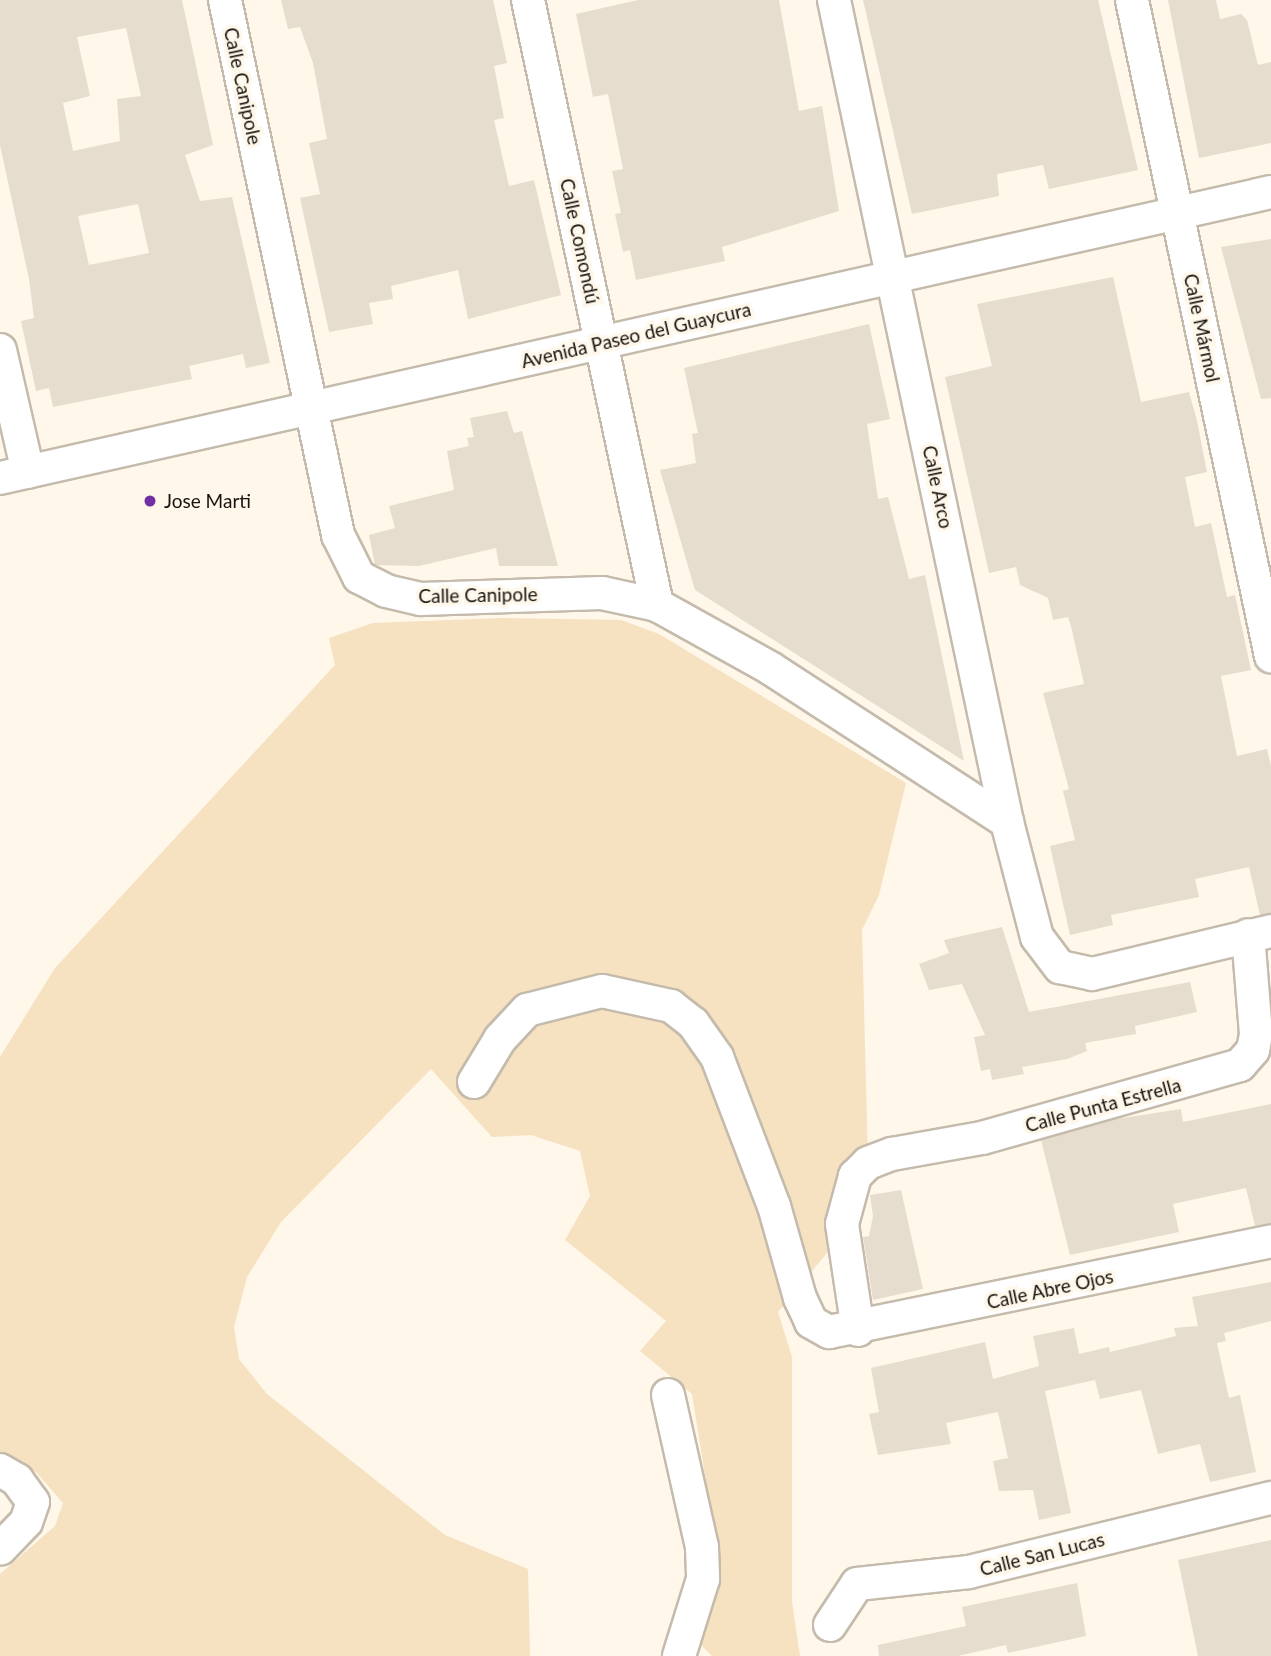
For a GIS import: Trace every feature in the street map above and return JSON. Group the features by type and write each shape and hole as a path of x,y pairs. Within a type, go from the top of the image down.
{"street":[{"name":"Calle Canipole","path":"225,0 338,535 359,577 386,592 421,599 602,593 657,605 770,668 1007,822"},
{"name":"Calle Comondú","path":"528,0 657,605"},
{"name":"Calle Arco","path":"834,0 1007,822 1037,937 1060,967 1111,972 1260,933"},
{"name":"Calle Mármol","path":"1132,0 1271,656"},
{"name":"Avenida Paseo del Guaycura","path":"14,475 1271,192"},
{"path":"0,350 14,475"},
{"name":"Calle Punta Estrella","path":"844,1331 842,1224 847,1192 868,1163 892,1154 982,1138 1240,1065 1253,1050 1256,1034 1260,933"},
{"path":"474,1082 500,1039 527,1010 602,991 671,1006 693,1023 718,1057 774,1206 796,1288 811,1322 844,1331"},
{"name":"Calle Abre Ojos","path":"844,1331 1271,1241"},
{"path":"668,1395 702,1547 702,1579 679,1656"},
{"path":"0,1470 17,1480 33,1502 26,1522 0,1549"},
{"name":"Calle San Lucas","path":"830,1625 857,1584 969,1572 1271,1498"}],"shaded area":[{"path":"501,618 621,620 659,634 906,783 879,895 862,930 868,1163 831,1248 778,1312 792,1357 792,1602 800,1656 712,1656 700,1644 721,1575 692,1394 640,1351 666,1321 565,1240 590,1196 580,1151 531,1135 492,1137 431,1069 281,1222 247,1277 234,1327 239,1359 267,1394 445,1535 528,1569 530,1656 0,1656 0,1574 55,1526 63,1503 36,1472 0,1456 0,1057 55,968 335,665 329,638 373,623"}],"building":[{"path":"0,0 182,0 213,145 185,155 200,201 232,197 270,363 246,368 243,354 189,366 192,379 53,407 49,388 36,391 21,321 34,318 29,279 0,145","holes":["126,28 141,96 117,99 120,141 73,151 63,103 90,96 77,37","138,204 149,253 89,265 78,216"]},
{"path":"281,0 493,0 507,63 494,66 504,118 494,120 509,186 534,180 561,295 468,319 458,270 391,286 393,299 369,303 373,324 329,332 300,198 320,194 309,143 327,139 313,63 300,27 288,29"},
{"path":"638,0 779,0 799,111 822,106 839,211 722,247 725,261 636,280 630,250 623,252 615,214 621,213 612,171 623,169 608,94 593,97 576,14"},
{"path":"863,0 1098,0 1138,170 1049,189 1043,165 997,174 999,196 912,214"},
{"path":"1168,0 1216,0 1220,19 1241,14 1247,20 1258,65 1271,62 1271,143 1199,158"},
{"path":"1271,239 1271,398 1261,399 1221,247"},
{"path":"1113,277 1141,402 1189,392 1197,421 1207,472 1185,477 1195,527 1211,523 1227,597 1235,595 1251,670 1221,676 1237,756 1267,749 1271,766 1271,913 1260,915 1249,867 1195,879 1199,897 1111,915 1113,925 1070,935 1050,846 1075,840 1063,791 1069,789 1043,693 1084,684 1068,617 1053,620 1048,598 1020,585 1016,567 989,573 945,377 992,366 977,304"},
{"path":"869,324 890,419 867,424 878,499 888,497 909,579 925,575 964,761 695,590 660,470 696,463 692,434 698,433 684,368"},
{"path":"507,411 514,433 522,431 558,566 499,566 496,548 419,566 375,565 369,535 395,528 389,506 454,490 447,451 469,446 467,438 474,437 470,418"},
{"path":"1002,927 1029,1012 1190,982 1197,1012 1135,1026 1136,1034 1085,1043 1087,1051 1067,1059 1022,1067 1024,1074 992,1080 990,1069 981,1071 974,1037 985,1035 962,984 929,990 919,964 949,953 944,940"},
{"path":"1271,1104 1271,1223 1255,1226 1246,1188 1173,1204 1179,1232 1070,1255 1041,1140 1116,1119 1181,1109 1183,1122"},
{"path":"901,1190 923,1289 873,1300 863,1237 869,1236 873,1216 870,1195"},
{"path":"1271,1282 1271,1321 1224,1333 1226,1341 1217,1343 1229,1398 1240,1395 1256,1472 1210,1482 1200,1444 1158,1454 1141,1390 1100,1399 1095,1380 1045,1391 1071,1513 1039,1520 1033,1490 999,1491 993,1461 1008,1458 998,1412 946,1423 951,1444 878,1455 869,1414 879,1412 871,1368 985,1342 993,1379 1039,1366 1033,1336 1074,1328 1079,1354 1109,1347 1110,1352 1176,1336 1174,1328 1198,1326 1192,1297"},
{"path":"1271,1540 1271,1656 1198,1656 1178,1560"},
{"path":"1077,1583 1086,1636 1008,1653 1006,1645 958,1656 879,1656 878,1645 966,1626 962,1607"}],"place":[{"name":"Jose Marti","path":"150,501"}]}
